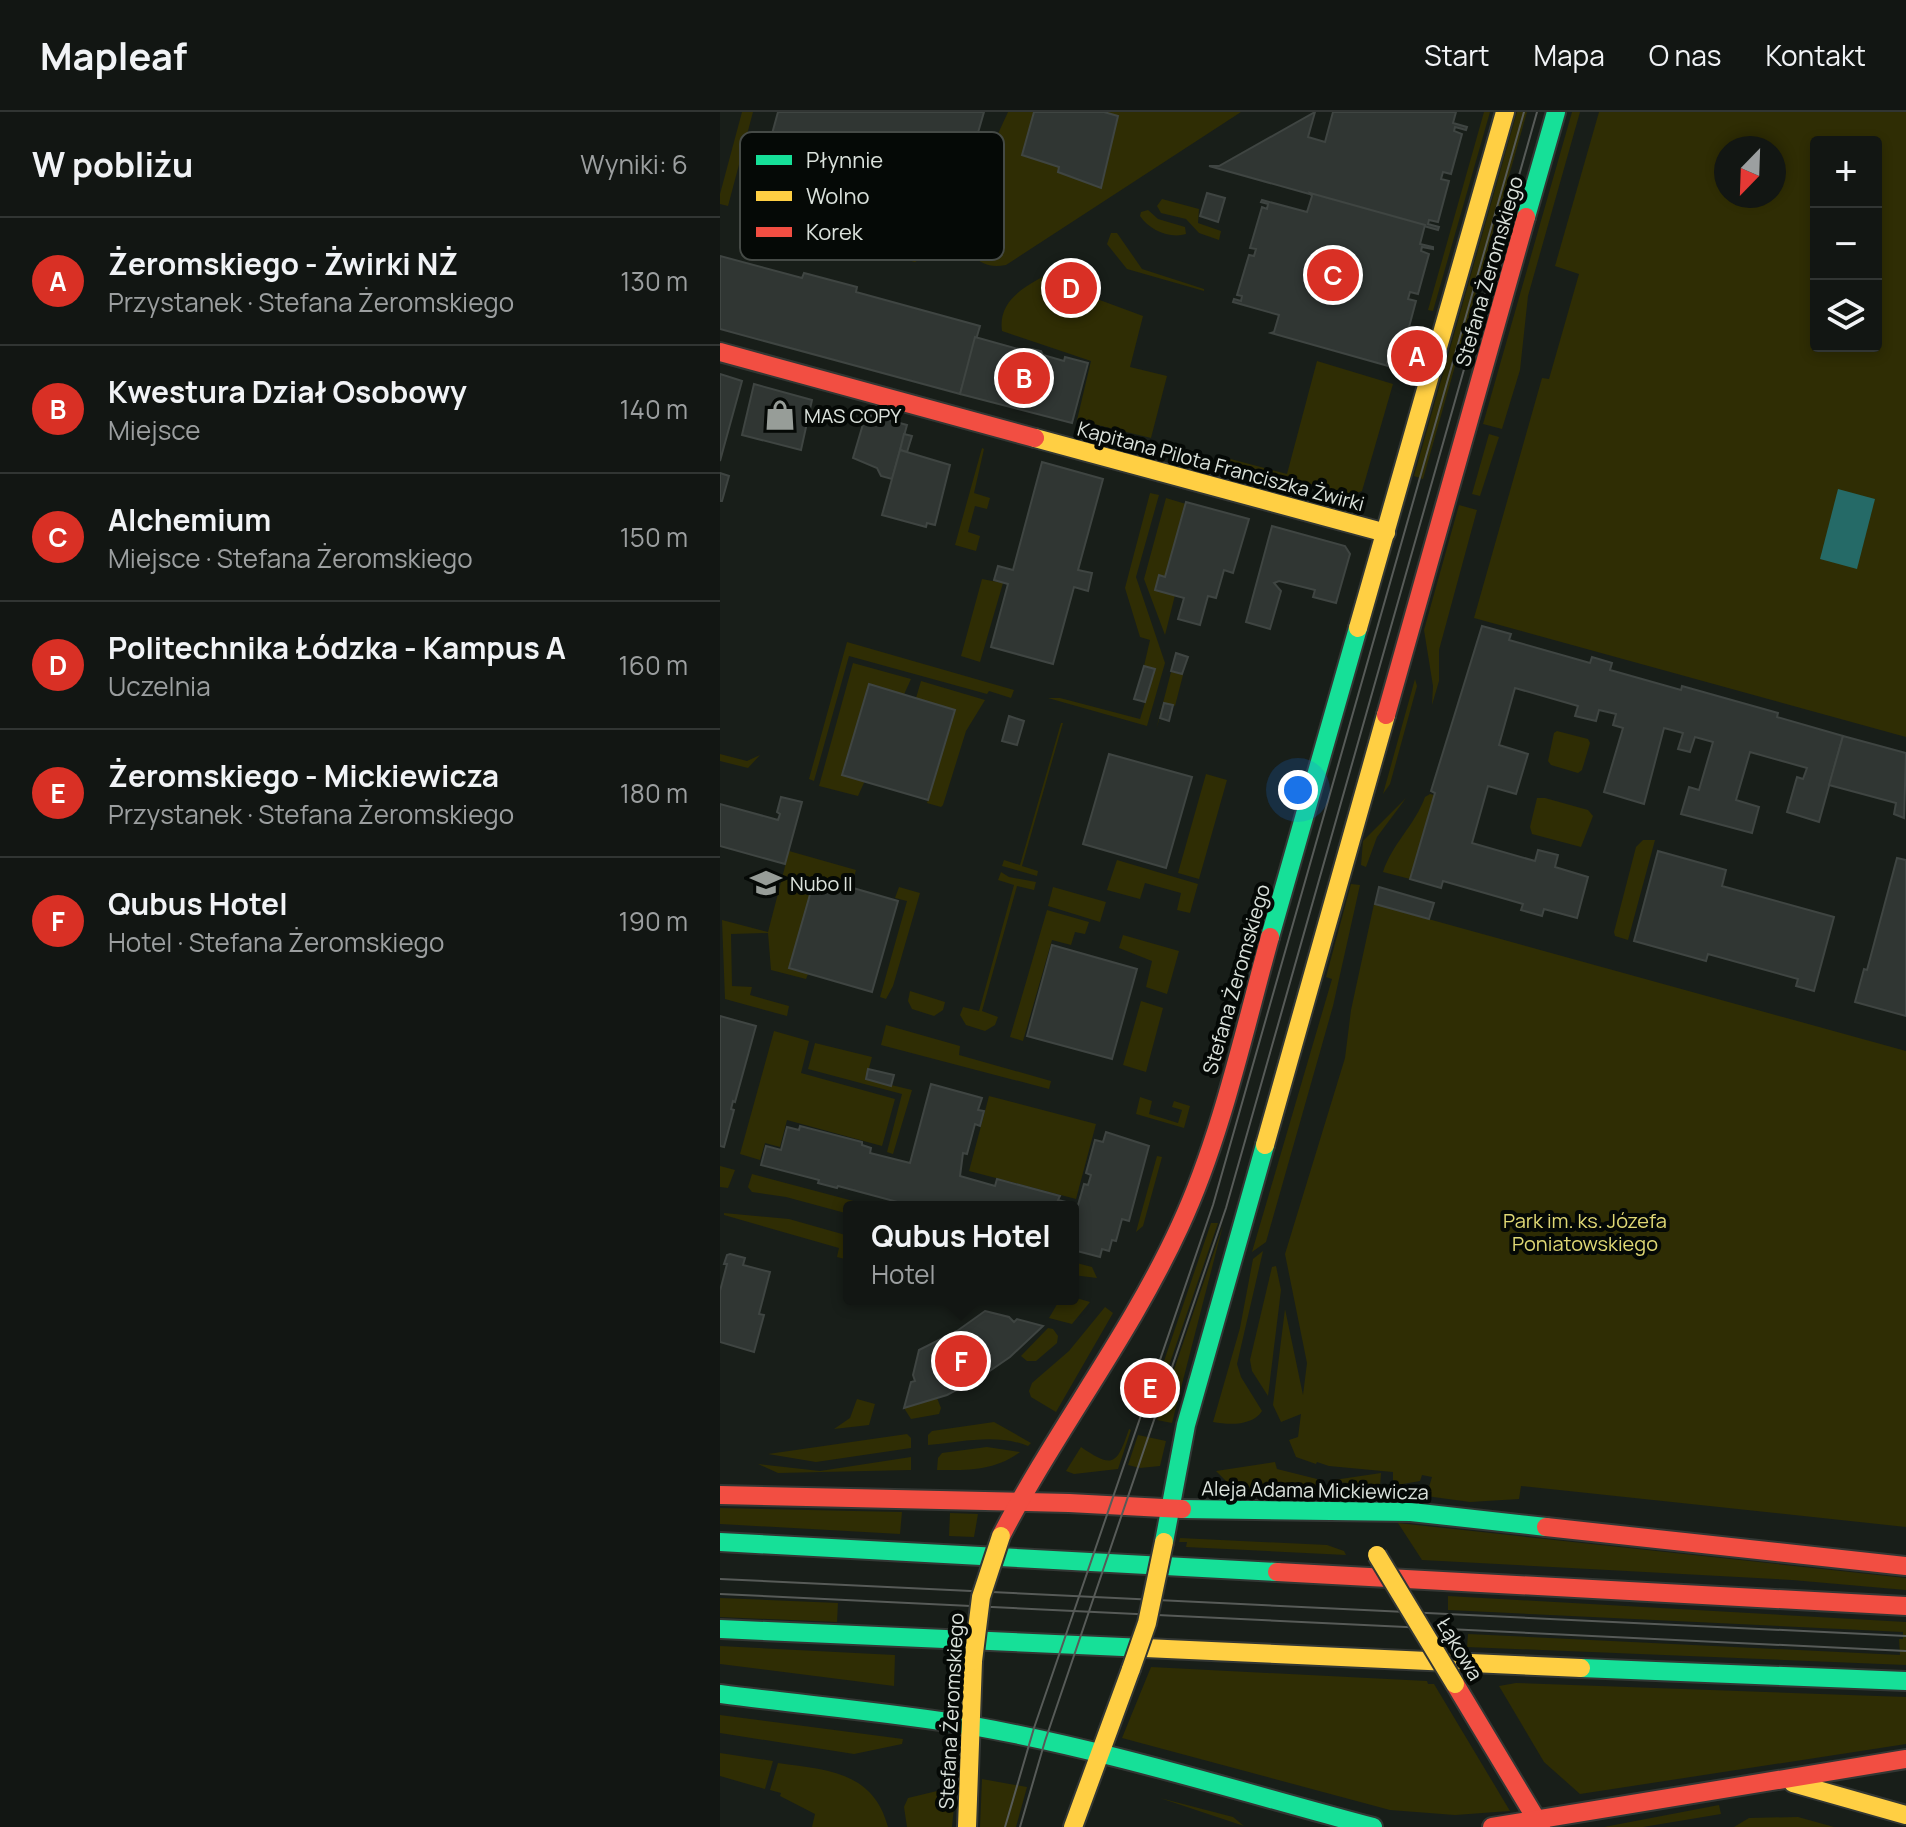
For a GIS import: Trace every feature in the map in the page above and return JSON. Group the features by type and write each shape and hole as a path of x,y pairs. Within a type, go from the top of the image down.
{"main road":[{"name":"Stefana Żeromskiego","path":"967,1827 973,1661 979,1603 1001,1536 1139,1302 1178,1229 1197,1184 1216,1128 1505,112"},
{"name":"Stefana Żeromskiego","path":"1073,1827 1147,1623 1186,1425 1556,112"},
{"name":"Kapitana Pilota Franciszka Żwirki","path":"720,352 1386,533"},
{"path":"1177,1469 1199,1479"},
{"path":"1216,1492 1240,1509"},
{"name":"Aleja Adama Mickiewicza","path":"720,1495 1170,1509 1324,1509 1439,1515 1906,1566"},
{"path":"1324,1509 1347,1527"},
{"path":"720,1542 1906,1606"},
{"name":"Łąkowa","path":"1372,1550 1539,1824"},
{"path":"720,1629 1906,1681"},
{"path":"720,1694 971,1726 1099,1754 1373,1827"},
{"path":"1492,1827 1539,1824 1906,1759"},
{"path":"1782,1780 1906,1815"}],"green space":[{"path":"742,112 753,112 748,132 740,132 740,161 728,206 720,204"},
{"path":"1008,112 1241,112 1006,265 994,266 979,260 1004,260 1004,132 999,132"},
{"path":"1484,112 1490,112 1433,311 1428,310"},
{"path":"1517,112 1527,112 1423,479 1414,476"},
{"path":"1572,112 1580,112 1528,296 1520,370 1502,429 1483,424"},
{"path":"1599,112 1906,112 1906,737 1474,618 1542,378 1549,379 1579,274 1555,266"},
{"path":"1162,199 1199,209 1198,223 1221,231 1219,240 1199,233 1186,219 1161,213 1157,206"},
{"path":"1148,210 1158,219 1185,227 1186,234 1173,235 1154,229 1140,216 1141,212"},
{"path":"1111,233 1117,233 1142,269 1204,291 1127,269 1107,244"},
{"path":"1061,267 1069,267 1088,293 1097,299 1143,316 1130,367 1167,376 1151,438 1077,420 1091,361 1002,331 1005,308 1012,299 1030,284"},
{"path":"1317,361 1393,384 1362,491 1351,495 1222,460 1223,457 1287,474"},
{"path":"1489,434 1499,437 1480,496 1472,494"},
{"path":"982,448 974,493 990,498 987,509 975,506 968,532 980,536 976,551 955,545"},
{"path":"1150,493 1159,495 1136,577 1165,663 1147,726 1048,698 1060,698 1140,719 1155,670 1144,666 1150,640 1140,637 1125,588"},
{"path":"1166,498 1186,504 1165,577 1159,575 1175,595 1165,635 1144,579"},
{"path":"1459,505 1477,510 1439,650 1439,681 1432,705 1433,686 1424,630"},
{"path":"982,579 1003,583 980,662 961,656"},
{"path":"847,642 1014,690 1011,698 989,691 987,694 849,656 814,781 809,779"},
{"path":"853,663 911,679 858,796 819,786"},
{"path":"1171,672 1183,675 1175,706 1164,703 1156,730"},
{"path":"1415,679 1417,686 1390,784 1383,794"},
{"path":"921,681 985,700 966,731 941,807 927,803 955,710 916,698"},
{"path":"1061,723 1022,866 1038,871 1037,876 1002,866 1004,860 1020,865"},
{"path":"1557,731 1588,739 1590,743 1582,770 1578,773 1551,765 1548,761"},
{"path":"720,754 747,761 760,755 748,768 720,761"},
{"path":"1206,774 1227,780 1199,879 1178,873"},
{"path":"1434,795 1410,879 1383,872 1425,797"},
{"path":"1406,798 1377,837 1366,867 1361,865 1363,841"},
{"path":"1537,798 1588,810 1593,816 1581,847 1532,834 1530,827"},
{"path":"1643,840 1655,840 1628,940 1615,936 1614,932 1636,847"},
{"path":"789,851 856,870 851,888 815,878 789,967 808,974 806,979 771,970 768,933 731,934 732,986 752,987 750,995 789,1006 787,1016 725,999 722,920 768,932"},
{"path":"1117,860 1198,884 1190,913 1177,910 1181,893 1145,883 1140,899 1107,890"},
{"path":"1001,872 1009,877 1036,882 1034,890 1017,886 982,1011 998,1017 995,1025 985,1031 966,1025 960,1015 963,1007 979,1011 1014,885 998,880"},
{"path":"1351,884 1360,885 1333,1006 1266,1242 1252,1252 1332,979 1326,977"},
{"path":"899,887 920,893 893,986 886,999 880,997 907,901 895,898"},
{"path":"1053,887 1106,902 1100,922 1048,906"},
{"name":"Park im. ks. Józefa Poniatowskiego","path":"1374,904 1906,1051 1906,1527 1521,1486 1519,1499 1470,1502 1404,1493 1424,1491 1429,1487 1432,1477 1422,1475 1420,1481 1397,1485 1393,1497 1393,1472 1316,1464 1296,1457 1289,1440 1298,1437 1301,1414 1281,1422 1273,1405 1285,1309 1303,1395 1307,1363 1285,1254 1345,1058 1351,1010"},
{"path":"1047,910 1089,922 1085,934 1075,932 1071,945 1052,940 1023,1041 1010,1037"},
{"path":"1123,935 1179,951 1167,994 1146,987 1152,961 1119,948"},
{"path":"910,991 945,1002 943,1010 934,1016 912,1009 908,1001"},
{"path":"1141,1001 1163,1008 1146,1072 1123,1065"},
{"path":"886,1025 960,1046 959,1055 1051,1081 1049,1089 881,1045"},
{"path":"774,1031 809,1041 801,1073 895,1099 882,1146 787,1120 780,1147 765,1143 760,1160 740,1154"},
{"path":"815,1043 872,1057 866,1079 912,1090 893,1154 887,1152 902,1094 808,1069"},
{"path":"989,1096 1096,1124 1076,1199 969,1171"},
{"path":"1140,1097 1152,1101 1149,1114 1178,1123 1182,1110 1172,1107 1174,1101 1190,1106 1184,1128 1136,1114"},
{"path":"1157,1156 1162,1157 1143,1226 1136,1232"},
{"path":"720,1166 735,1170 728,1188 720,1187"},
{"path":"752,1174 853,1201 843,1201 843,1212 786,1197 752,1192 748,1187"},
{"path":"724,1215 789,1219 843,1234 843,1258 837,1257 839,1248"},
{"path":"1211,1223 1218,1223 1151,1418 1145,1417"},
{"path":"1223,1225 1172,1423 1157,1420"},
{"path":"1263,1251 1237,1364 1241,1377 1262,1411 1247,1422 1213,1422 1240,1328 1253,1259"},
{"path":"1079,1264 1092,1267 1097,1278 1079,1276"},
{"path":"1276,1266 1281,1290 1268,1396 1252,1371 1250,1360 1272,1267"},
{"path":"1079,1299 1090,1302 1072,1324 1049,1318 1057,1305 1079,1305"},
{"path":"1105,1307 1113,1313 1056,1412 1031,1397 1029,1391 1032,1383 1069,1351"},
{"path":"1048,1328 1058,1336 1057,1343 1036,1361 1027,1361 1021,1356"},
{"path":"937,1398 941,1408 939,1414 911,1419 904,1408"},
{"path":"857,1399 875,1404 869,1425 834,1429 850,1418"},
{"path":"994,1422 1031,1443 1028,1446 991,1439 928,1445 928,1435 932,1431"},
{"path":"1129,1429 1118,1469 1074,1474 1066,1471 1081,1447 1100,1459 1112,1460 1121,1450"},
{"path":"907,1434 911,1438 911,1448 816,1462 768,1454"},
{"path":"1138,1435 1166,1441 1160,1466 1140,1468 1128,1465"},
{"path":"987,1447 1020,1452 990,1466 937,1470 938,1458 942,1453"},
{"path":"911,1457 911,1470 778,1473 758,1464 820,1471"},
{"path":"1275,1462 1277,1469 1317,1479 1317,1488 1379,1494 1247,1489 1227,1482 1216,1471"},
{"path":"1381,1473 1380,1486 1327,1481"},
{"path":"720,1508 902,1512 900,1534 720,1524"},
{"path":"950,1513 978,1514 974,1537 949,1536"},
{"path":"1398,1523 1906,1578 1906,1590 1792,1580 1422,1560"},
{"path":"1180,1538 1327,1545 1344,1551 1346,1555 1186,1547 1187,1542 1179,1542"},
{"path":"1448,1596 1906,1622 1906,1665 1467,1647 1468,1634 1900,1655 1899,1639 1903,1639 1903,1632 1448,1610"},
{"path":"720,1598 838,1603 837,1622 720,1617"},
{"path":"720,1646 895,1655 894,1686 720,1664"},
{"path":"1151,1667 1427,1681 1434,1684 1510,1811 1455,1815 1390,1810 1122,1738"},
{"path":"1516,1683 1906,1697 1906,1744 1580,1794 1544,1762 1499,1686"},
{"path":"720,1715 903,1739 902,1744 854,1754 720,1733"},
{"path":"720,1753 773,1761 765,1789 720,1776"},
{"path":"778,1763 830,1772 860,1784 881,1808 888,1827 812,1827 815,1814 780,1796 781,1793 770,1790"},
{"path":"957,1777 952,1827 907,1827 904,1807 908,1798 937,1791"},
{"path":"982,1779 1027,1787 1016,1827 980,1827"},
{"path":"1160,1798 1233,1817 1244,1826"},
{"path":"1719,1805 1721,1814 1643,1827 1604,1827"},
{"path":"1798,1817 1834,1827 1734,1827 1749,1818"}],"water":[{"path":"1838,489 1875,499 1857,569 1820,559"}],"building":[{"path":"778,112 984,112 978,132 773,132"},
{"path":"1034,112 1104,112 1118,116 1101,188 1058,172 1059,167 1022,155"},
{"path":"1315,112 1308,137 1325,142 1333,112 1456,112 1453,123 1467,127 1466,130 1455,127 1454,131 1462,134 1451,174 1443,172 1441,179 1449,181 1438,222 1429,220 1428,224 1439,227 1438,230 1209,166 1219,166"},
{"path":"1207,193 1225,198 1218,222 1200,216"},
{"path":"1310,193 1425,225 1420,244 1433,249 1422,247 1421,251 1429,254 1418,294 1410,292 1408,299 1416,301 1405,342 1396,339 1395,344 1405,349 1392,346 1387,363 1399,369 1271,333 1279,315 1233,302 1234,299 1241,301 1242,296 1237,295 1249,255 1254,256 1256,249 1250,248 1262,207 1267,209 1268,204 1262,200 1307,212 1312,196"},
{"path":"720,256 802,278 804,273 857,287 856,292 980,326 960,394 720,329"},
{"path":"975,337 1029,352 1032,349 1041,351 1043,355 1064,361 1065,357 1088,363 1072,423 960,394"},
{"path":"720,374 742,381 720,461"},
{"path":"754,384 812,400 801,450 742,435"},
{"path":"866,414 907,425 892,479 881,476 877,468 853,458"},
{"path":"904,434 912,436 907,452 900,450"},
{"path":"900,450 950,465 935,525 927,523 926,527 882,515"},
{"path":"1042,462 1103,479 1078,570 1092,573 1088,591 1074,587 1053,664 991,647 1008,584 994,580 998,566 1013,570"},
{"path":"720,473 729,476 722,501 720,501"},
{"path":"1186,502 1249,519 1233,573 1224,570 1216,598 1208,596 1200,625 1178,619 1184,598 1155,590 1159,575 1165,577"},
{"path":"1272,526 1345,546 1350,554 1336,603 1313,597 1315,590 1279,581 1274,583 1281,591 1270,629 1246,622"},
{"path":"1482,626 1511,634 1509,640 1590,663 1592,657 1612,663 1610,670 1778,713 1777,717 1843,736 1819,822 1787,812 1797,777 1803,779 1807,768 1750,752 1736,800 1759,807 1752,833 1681,814 1689,787 1699,790 1713,742 1695,737 1690,752 1678,749 1683,733 1664,728 1644,804 1604,792 1623,728 1613,725 1616,714 1599,710 1596,721 1575,716 1578,706 1515,688 1499,745 1528,754 1516,794 1488,786 1472,843 1535,861 1538,850 1558,855 1555,867 1588,877 1577,918 1544,909 1542,916 1521,910 1523,904 1443,881 1441,888 1410,879 1435,793 1431,791"},
{"path":"1176,653 1188,657 1182,674 1171,671"},
{"path":"1144,666 1155,669 1145,702 1134,699"},
{"path":"869,684 955,710 928,800 842,775"},
{"path":"1164,703 1173,705 1169,721 1160,718"},
{"path":"1009,716 1024,721 1017,745 1002,741"},
{"path":"1843,736 1906,753 1904,818 1894,814 1896,803 1829,785"},
{"path":"1109,754 1192,777 1166,868 1083,844"},
{"path":"781,797 802,802 785,864 720,846 720,804 778,820"},
{"path":"1658,851 1726,870 1722,886 1834,917 1814,991 1796,986 1798,979 1708,954 1706,961 1634,941"},
{"path":"1897,858 1906,860 1906,1016 1855,1002 1864,969 1867,970"},
{"path":"815,877 898,901 872,992 789,968"},
{"path":"1379,887 1434,903 1429,919 1375,904"},
{"path":"1052,945 1137,969 1112,1059 1027,1036"},
{"path":"720,1016 756,1026 733,1101 731,1109 734,1110 724,1147 720,1146"},
{"path":"868,1069 894,1075 891,1086 866,1079"},
{"path":"931,1084 982,1098 978,1110 984,1111 980,1126 975,1124 967,1154 963,1153 960,1176 995,1186 997,1179 1060,1196 1058,1200 1062,1201 894,1201 818,1183 819,1180 761,1165 766,1146 781,1150 787,1127 799,1130 800,1126 862,1142 862,1145 871,1148 870,1153 910,1163"},
{"path":"1106,1132 1149,1146 1129,1221 1122,1219 1116,1241 1112,1240 1109,1251 1102,1249 1100,1257 1079,1252 1079,1202 1084,1184 1088,1185 1091,1175 1086,1173 1095,1140 1103,1142"},
{"path":"730,1254 745,1258 743,1265 770,1272 759,1314 764,1315 754,1352 720,1342 720,1291 727,1264 724,1264"},
{"path":"985,1311 1009,1317 1014,1322 1017,1319 1043,1326 1010,1357 981,1377 947,1395 904,1408 911,1382 915,1381 913,1375 919,1350 957,1331"}],"tram line":[{"path":"1005,1827 1034,1728 1213,1205 1524,112"},
{"path":"1020,1827 1045,1741 1226,1208 1537,112"},
{"path":"720,1579 1906,1636"},
{"path":"720,1594 1906,1651"}],"traffic: fast":[{"path":"1526,217 1556,112"},
{"path":"1270,937 1358,628"},
{"path":"1164,1542 1186,1425 1265,1145"},
{"path":"1182,1509 1411,1512 1546,1527"},
{"path":"720,1542 1277,1572"},
{"path":"720,1629 1145,1648"},
{"path":"1581,1668 1906,1681"},
{"path":"720,1694 910,1717 1024,1736 1124,1759 1373,1827"}],"traffic: slow":[{"path":"1358,628 1505,112"},
{"path":"1035,438 1386,533"},
{"path":"1265,1145 1386,715"},
{"path":"973,1661 981,1597 1001,1536"},
{"path":"1131,1669 1147,1623 1164,1542"},
{"path":"1377,1555 1455,1684"},
{"path":"1145,1648 1581,1668"},
{"path":"967,1827 973,1661"},
{"path":"1073,1827 1131,1669"},
{"path":"1793,1783 1906,1815"}],"traffic: jam":[{"path":"1386,715 1526,217"},
{"path":"720,352 1035,438"},
{"path":"1001,1536 1045,1458 1139,1306 1180,1226 1220,1121 1270,937"},
{"path":"720,1495 1069,1503 1182,1509"},
{"path":"1546,1527 1906,1566"},
{"path":"1277,1572 1906,1606"},
{"path":"1455,1684 1541,1827"},
{"path":"1492,1827 1906,1759"}],"place":[{"name":"Alchemium","path":"1333,275"},
{"name":"Politechnika Łódzka - Kampus A","path":"1071,288"},
{"name":"Żeromskiego - Żwirki NŻ","path":"1417,356"},
{"name":"Kwestura Dział Osobowy","path":"1024,378"},
{"name":"MAS COPY","path":"780,415"},
{"name":"Nubo II","path":"766,883"},
{"name":"Qubus Hotel","path":"961,1361"},
{"name":"Żeromskiego - Mickiewicza","path":"1150,1388"}]}
